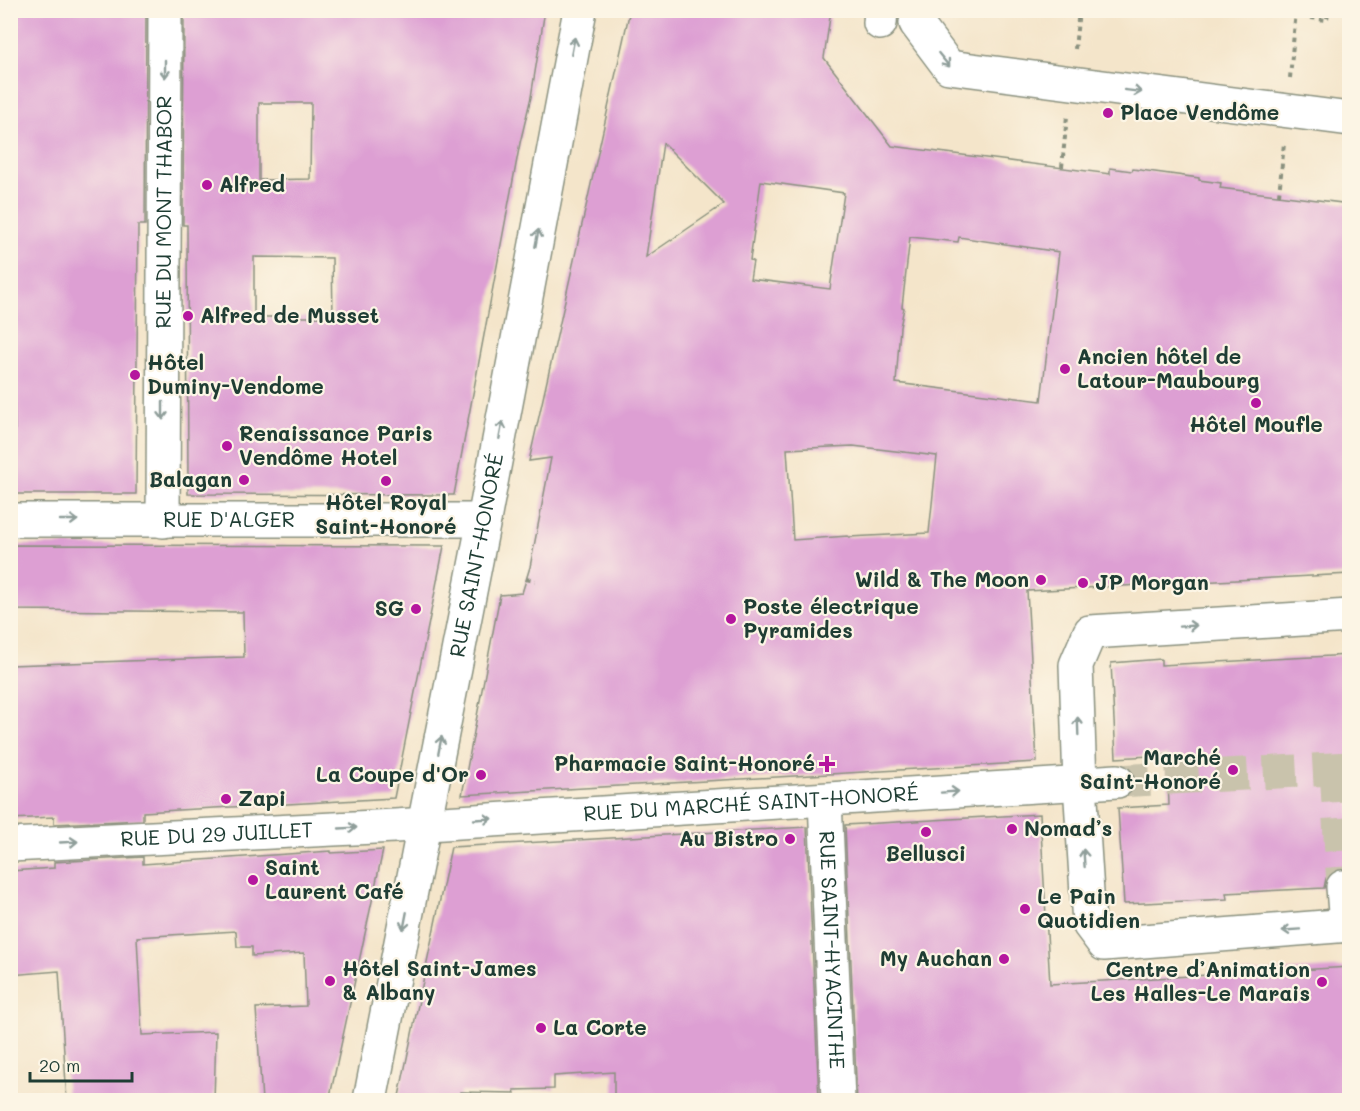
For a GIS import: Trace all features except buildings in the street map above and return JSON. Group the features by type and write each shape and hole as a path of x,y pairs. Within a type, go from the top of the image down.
{"street":[{"name":"RUE DU MONT THABOR","path":"163,521 165,10"},
{"name":"RUE SAINT-HONORÉ","path":"370,1101 484,520 580,10"},
{"path":"918,10 916,24 949,68 1350,119"},
{"name":"RUE D'ALGER","path":"10,520 484,520"},
{"path":"1343,887 1348,926 1104,944 1089,924 1080,784 1076,664 1090,632 1350,616"},
{"name":"RUE DU MARCHÉ SAINT-HONORÉ","path":"424,823 1117,782"},
{"name":"RUE SAINT-HYACINTHE","path":"825,800 838,1101"},
{"name":"RUE DU 29 JUILLET","path":"10,845 424,823"}],"path":[{"path":"1311,10 1310,18 1326,20 1328,10"},
{"path":"526,579 535,581"}],"tunnel":[{"path":"1117,781 1350,768"},
{"path":"1336,769 1343,887"}],"place":[{"name":"Place Vendôme","path":"1108,113"},
{"name":"Alfred","path":"207,185"},
{"name":"Alfred de Musset","path":"188,316"},
{"name":"Ancien hôtel de Latour-Maubourg","path":"1065,369"},
{"name":"Hôtel Duminy-Vendome","path":"135,375"},
{"name":"Hôtel Moufle","path":"1256,403"},
{"name":"Renaissance Paris Vendôme Hotel","path":"227,446"},
{"name":"Balagan","path":"244,480"},
{"name":"Hôtel Royal Saint-Honoré","path":"386,481"},
{"name":"Wild & The Moon","path":"1041,580"},
{"name":"JP Morgan","path":"1083,583"},
{"name":"SG","path":"416,609"},
{"name":"Poste électrique Pyramides","path":"731,619"},
{"name":"Pharmacie Saint-Honoré","path":"827,764"},
{"name":"Marché Saint-Honoré","path":"1233,770"},
{"name":"La Coupe d'Or","path":"481,775"},
{"name":"Zapi","path":"226,799"},
{"name":"Nomad’s","path":"1012,829"},
{"name":"Bellusci","path":"926,832"},
{"name":"Au Bistro","path":"790,839"},
{"name":"Saint Laurent Café","path":"253,880"},
{"name":"Le Pain Quotidien","path":"1025,909"},
{"name":"My Auchan","path":"1004,959"},
{"name":"Hôtel Saint-James & Albany","path":"330,981"},
{"name":"Centre d’Animation Les Halles-Le Marais","path":"1322,982"},
{"name":"La Corte","path":"541,1028"}]}
